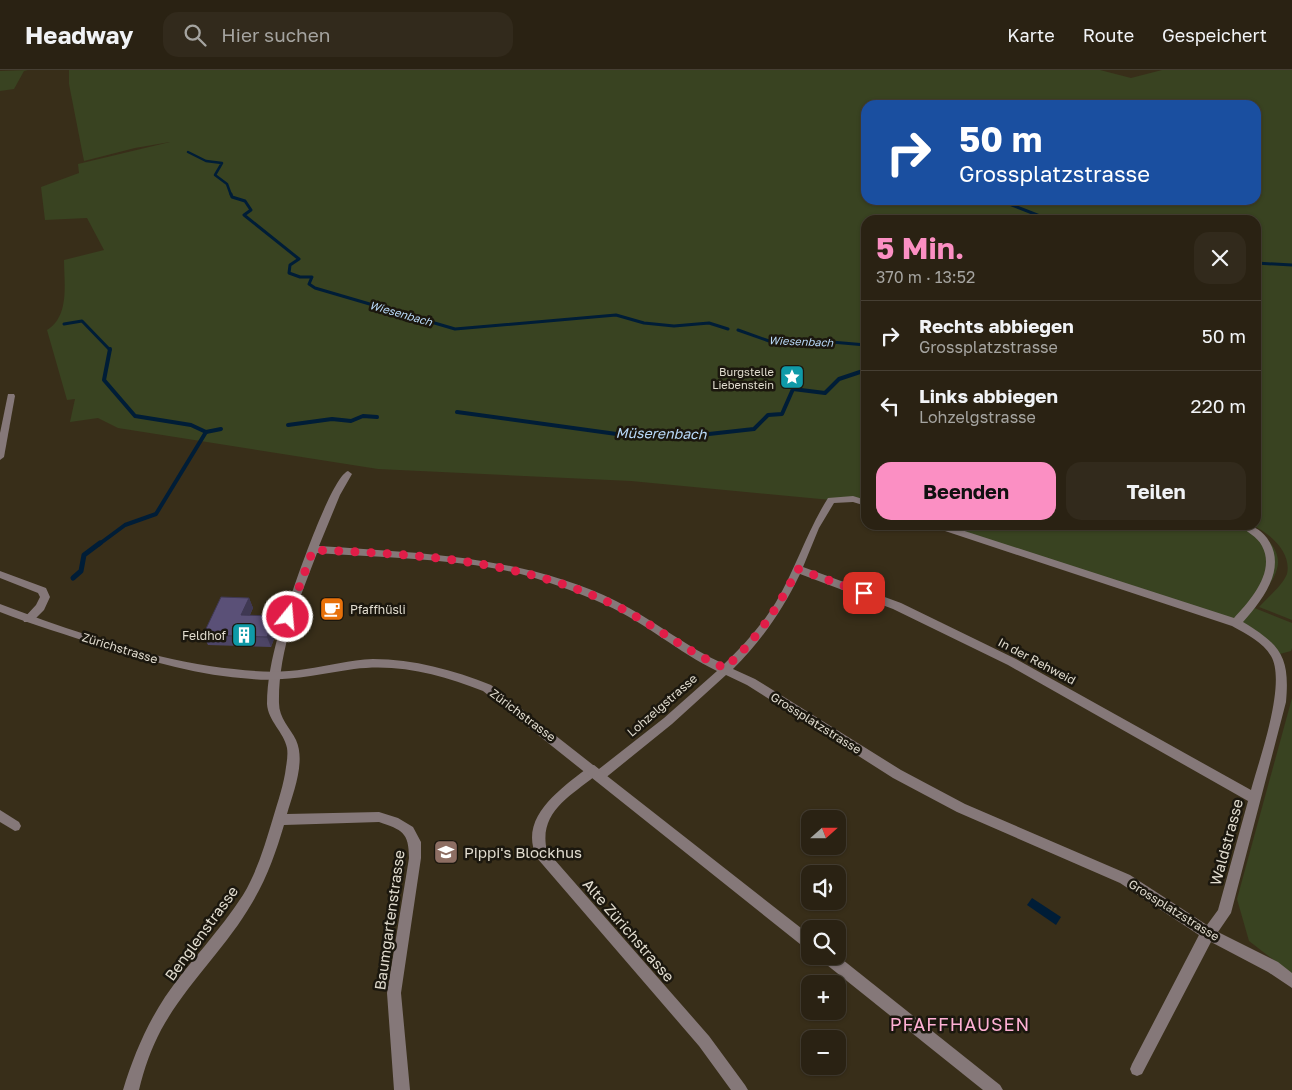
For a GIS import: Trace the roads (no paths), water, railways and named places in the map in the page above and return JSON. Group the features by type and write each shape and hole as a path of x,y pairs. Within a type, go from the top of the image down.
{"street":[{"path":"0,457 11,396"},
{"name":"Benglenstrasse","path":"131,1090 139,1060 157,1023 247,899 263,867 294,764 293,747 277,720 273,705 275,676 291,609 322,526 348,474"},
{"name":"Lohzelgstrasse","path":"597,772 670,718 742,653 772,618 831,500 853,499 861,501"},
{"name":"Waldstrasse","path":"951,530 1236,623 1268,645 1283,669 1280,702 1224,913 1209,934 1137,1069"},
{"path":"1236,623 1250,608 1276,573 1278,563 1270,542 1261,532 1256,530"},
{"name":"Grossplatzstrasse","path":"313,550 434,557 482,563 526,572 558,582 611,603 648,623 700,658 725,668 751,682 897,774 961,808 1125,879 1209,934 1273,968 1292,982"},
{"name":"In der Rehweid","path":"798,569 897,606 1012,662 1254,798"},
{"path":"0,574 42,591 45,597 40,607 28,619"},
{"name":"Zürichstrasse","path":"0,608 28,619 168,663 231,673 275,676 371,664 418,666 447,672 487,688 597,772 801,936"},
{"name":"Alte Zürichstrasse","path":"597,772 545,812 537,832 541,854 704,1041 740,1090"},
{"path":"0,815 15,826"},
{"name":"Baumgartenstrasse","path":"278,820 379,817 398,823 409,831 415,842 415,858 394,993 402,1090"},
{"path":"838,965 995,1090"}],"water":[{"path":"1032,898 1061,917 1056,925 1027,905"}],"waterway":[{"name":"Wiesenbach","path":"188,152 206,161 222,163 215,175 227,184 231,195"},
{"name":"Wiesenbach","path":"231,194 232,197 245,201 251,210 244,215 299,259 290,265 289,273 300,277 312,277 309,284 315,288 455,329 616,315 644,323 674,326 709,323 728,329"},
{"path":"1012,205 1037,215"},
{"path":"1261,263 1292,265"},
{"name":"Müserenbach","path":"64,324 82,321 110,350"},
{"name":"Wiesenbach","path":"738,330 769,341 808,340 861,345"},
{"name":"Müserenbach","path":"110,350 104,380 135,416 191,425 206,432"},
{"name":"Müserenbach","path":"457,412 631,436 691,436 754,429 768,415 782,414 793,389 825,393 839,379 861,372"},
{"name":"Müserenbach","path":"288,425 332,419 351,421 363,416 377,417"},
{"name":"Müserenbach","path":"206,432 221,429"},
{"path":"98,545 125,525 156,514 206,432"},
{"path":"73,578 81,571 84,555 100,543"}],"place":[{"name":"Burgstelle Liebenstein","path":"792,377"},
{"name":"Pfaffhüsli","path":"332,609"},
{"name":"Feldhof","path":"244,635"},
{"name":"Pippi's Blockhus","path":"446,852"}],"district":[{"name":"PFAFFHAUSEN","path":"960,1024"}]}
